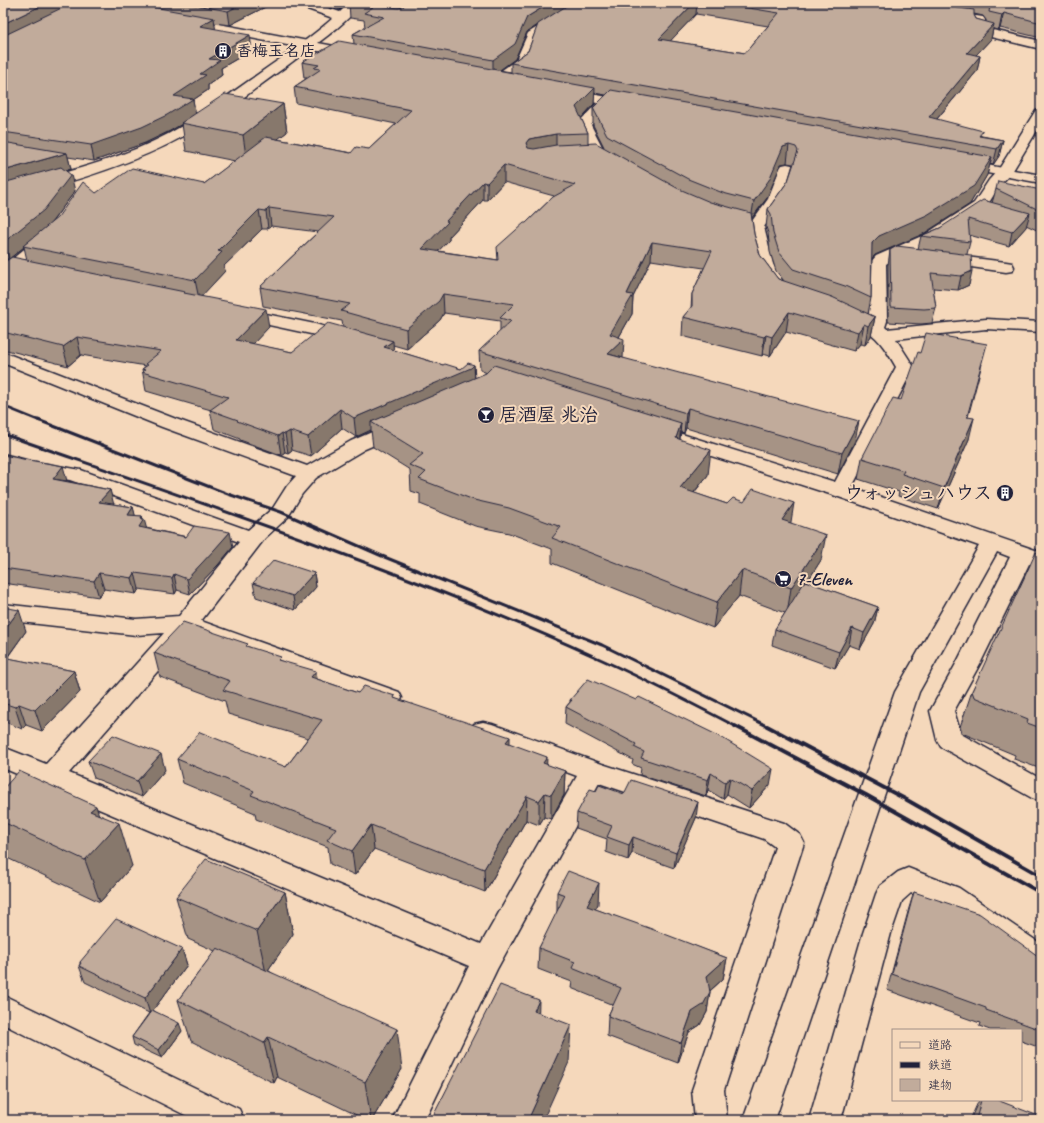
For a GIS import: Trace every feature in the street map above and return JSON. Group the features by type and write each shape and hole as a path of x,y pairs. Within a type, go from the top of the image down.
{"street":[{"path":"300,3 353,10"},
{"path":"496,81 522,62 532,36 583,3"},
{"path":"919,12 936,8 978,20 978,30 1041,45"},
{"path":"3,195 103,165 146,150 188,128 353,10"},
{"path":"175,20 368,56"},
{"path":"481,78 511,84"},
{"path":"555,91 644,107"},
{"path":"607,101 584,124 592,155 627,172"},
{"path":"879,332 878,263 893,253 930,238 974,212 980,206 994,183 1006,172 1041,113"},
{"path":"68,162 103,165"},
{"path":"951,162 1041,179"},
{"path":"91,184 103,165"},
{"path":"756,227 776,199 787,168"},
{"path":"709,213 756,227 759,233 761,252 767,273 783,293 789,295"},
{"path":"6,269 58,227"},
{"path":"893,253 1006,268"},
{"path":"6,269 37,272"},
{"path":"222,309 315,329 368,345"},
{"path":"828,309 879,332 898,355 905,367 848,478 840,490"},
{"path":"879,332 986,324 1041,327"},
{"path":"3,357 169,423 310,474"},
{"path":"3,828 186,624 257,533 281,512 294,491 310,474 358,446 415,420"},
{"path":"642,427 840,490 1032,557 969,662 942,711 950,740 1041,791"},
{"path":"3,460 28,467 74,474 253,539"},
{"path":"759,1120 907,692 991,543"},
{"path":"3,612 136,627 186,624 416,707"},
{"path":"460,723 593,771 774,831 790,843 708,1090 711,1120"},
{"path":"3,757 487,960"},
{"path":"408,1120 487,960 593,771"},
{"path":"825,1120 875,940 890,894 908,880 949,896 1041,960"},
{"path":"3,1010 228,1120"}],"building":[{"path":"3,3 47,3 3,24"},
{"path":"72,3 131,3 214,18 200,26 250,35 209,59 220,60 200,74 206,75 174,96 193,99 167,115 142,127 91,145 3,132 3,36"},
{"path":"184,3 244,3 228,11"},
{"path":"349,3 367,3 398,8 403,7 405,3 550,3 527,17 515,44 493,60 353,34 384,17 364,13 373,7"},
{"path":"571,3 694,3 659,39 745,53 779,13 718,3 921,3 974,10 976,19 994,24 967,53 980,56 929,117 983,131 979,136 1003,140 997,149 511,63 528,51 538,24"},
{"path":"988,3 1041,3 1041,23 1004,13 1002,15 989,12 990,6"},
{"path":"339,41 595,88 576,107 588,133 556,134 529,139 526,143 528,148 534,149 556,145 596,143 677,188 710,202 751,213 754,234 760,255 778,279 832,297 875,317 868,326 864,324 858,332 789,312 772,337 766,335 764,337 683,317 692,306 692,294 712,251 652,242 627,294 633,295 610,334 624,339 608,354 859,421 842,453 688,408 686,413 479,351 511,321 500,318 514,304 443,294 439,301 406,329 341,311 350,304 260,287 334,217 269,208 266,211 259,210 218,251 222,252 195,280 23,246 58,217 83,182 96,193 132,168 204,184 266,137 351,153 356,147 369,149 411,110 294,87 321,69 314,68 319,65 302,62","holes":["504,165 575,185 553,197 526,223 524,223 497,247 498,260 422,249 483,182 487,183"]},
{"path":"611,90 992,157 974,186 927,215 879,236 872,243 871,298 845,286 793,269 779,252 773,233 771,214 768,209 788,181 798,151 796,147 789,145 783,147 769,180 754,201 723,193 688,179 607,135 593,108"},
{"path":"225,94 283,104 243,135 181,123"},
{"path":"3,142 67,153 3,171"},
{"path":"61,167 71,175 44,210 3,242 3,183"},
{"path":"998,181 1041,190 1041,211 996,189"},
{"path":"983,200 1030,213 1012,232 968,219 970,242 921,236 940,228"},
{"path":"897,246 971,255 972,271 961,276 931,273 936,308 924,309 891,307 890,250"},
{"path":"12,257 266,309 236,340 292,352 328,323 393,341 384,347 443,365 445,364 461,369 468,363 474,365 471,368 354,418 340,409 308,437 290,431 285,434 282,433 278,436 210,410 228,397 142,372 145,370 142,369 148,365 145,364 161,351 77,337 63,347 3,332 3,261 6,261"},
{"path":"926,333 987,344 967,417 974,418 944,488 902,474 904,471 862,458 893,398 901,400 918,352 920,353"},
{"path":"494,365 681,423 676,438 711,450 680,488 727,504 733,498 744,502 753,489 794,503 782,520 826,535 791,588 742,570 717,602 552,538 561,527 509,508 474,500 419,479 426,472 409,465 423,454 371,422 486,373"},
{"path":"3,455 63,466 53,479 110,490 99,502 133,507 128,515 142,516 141,518 144,519 139,527 186,537 194,526 230,532 187,579 174,574 172,578 135,573 132,578 99,573 94,581 3,568"},
{"path":"1036,552 1041,554 1041,728 1027,723 1028,719 974,697 972,691"},
{"path":"274,560 314,573 293,596 253,583"},
{"path":"805,581 878,607 864,633 852,628 839,652 775,629"},
{"path":"3,607 19,610 3,632"},
{"path":"183,622 248,644 246,646 281,657 278,660 316,671 311,677 358,693 364,686 395,696 394,698 510,737 506,742 547,757 543,763 565,771 551,795 545,793 539,801 527,796 484,869 371,825 352,851 327,840 336,828 251,795 254,791 177,759 200,732 286,767 322,720 223,690 230,681 154,653"},
{"path":"3,657 74,671 35,710 19,704 15,707 3,703"},
{"path":"588,679 636,700 639,697 719,736 773,769 752,791 730,778 725,782 711,773 708,780 641,758 644,752 634,747 636,744 566,707"},
{"path":"113,735 161,754 137,781 88,761"},
{"path":"19,771 96,806 90,811 119,823 85,860 3,822 3,789"},
{"path":"631,780 698,802 676,853 633,837 629,845 607,837 612,826 577,813 590,789 596,791 599,785 624,794"},
{"path":"206,859 285,892 257,931 176,897"},
{"path":"568,871 599,883 587,906 727,958 707,976 710,992 703,1005 692,1012 681,1043 608,1016 621,988 572,968 575,962 539,948 565,895 557,892"},
{"path":"914,892 980,914 1041,957 1041,1030 986,1010 986,1008 892,974"},
{"path":"116,919 182,949 145,998 79,966 81,963 80,962"},
{"path":"217,948 397,1029 365,1082 268,1037 264,1043 178,1000"},
{"path":"500,985 539,1000 534,1011 571,1025 528,1120 431,1120"},
{"path":"152,1010 179,1023 159,1050 132,1037"},
{"path":"981,1101 1000,1101 1041,1117 1041,1120 976,1120"}],"railway":[{"path":"3,406 40,421"},
{"path":"38,420 228,494 281,512 382,556 602,645 767,726"},
{"path":"3,434 300,538 446,594 610,663 737,727"},
{"path":"735,726 866,795 1041,893"},
{"path":"767,726 907,800 1041,876"}],"place":[{"name":"香梅玉名店","path":"223,51"},
{"name":"居酒屋 兆治","path":"486,415"},
{"name":"ウォッシュハウス","path":"1005,493"},
{"name":"7-Eleven","path":"783,579"}]}
